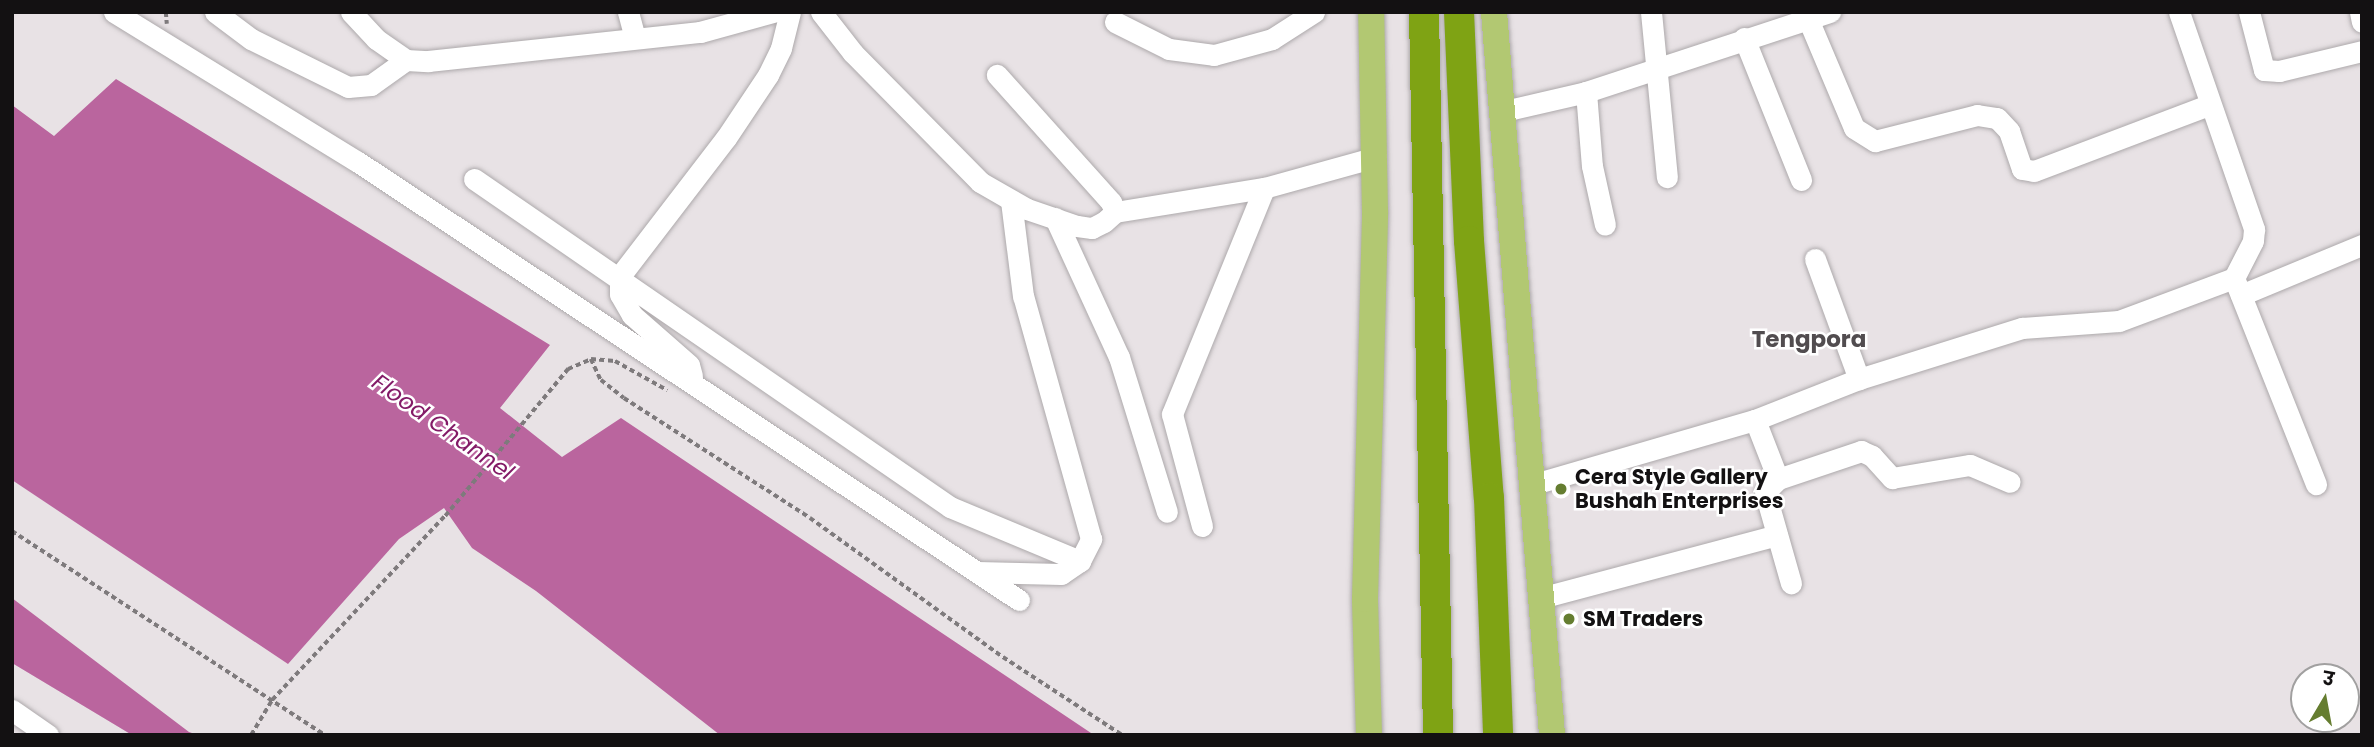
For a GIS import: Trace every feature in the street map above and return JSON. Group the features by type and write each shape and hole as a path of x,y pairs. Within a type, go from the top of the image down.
{"highway":[{"path":"1424,12 1438,735"},
{"path":"1459,12 1469,241 1490,511 1498,735"}],"main road":[{"path":"1369,735 1365,599 1376,157 1371,12"},
{"path":"1494,12 1544,597 1552,735"}],"street":[{"path":"114,12 358,162 1019,600"},
{"path":"215,12 251,39 348,87 371,85 406,60"},
{"path":"351,12 376,39 406,60 464,61 700,32 773,12"},
{"path":"628,12 635,38"},
{"path":"693,383 689,365 632,315 620,295 620,276 726,138 768,75 781,48 790,12"},
{"path":"821,12 853,53 959,162 1011,201 1055,218 1092,228 1115,212 1264,188 1376,157"},
{"path":"1115,22 1169,49 1214,55 1272,39 1314,12"},
{"path":"1651,12 1667,177"},
{"path":"1504,111 1586,92 1656,70 1744,38 1782,19 1808,19 1830,12"},
{"path":"2179,12 2254,229 2253,242 2238,287 2316,484"},
{"path":"2249,12 2264,70 2279,71 2362,51"},
{"path":"2360,12 2362,22"},
{"path":"1808,19 1854,128 1875,141 1977,115 1997,118 2009,131 2022,169 2034,171 2209,105"},
{"path":"1744,38 1801,180"},
{"path":"997,75 1115,212"},
{"path":"1586,92 1592,166 1605,225"},
{"path":"474,179 620,276 950,507 1080,561"},
{"path":"1202,526 1172,414 1264,188"},
{"path":"977,572 1061,573 1080,561 1091,539 1023,296 1011,201"},
{"path":"1055,218 1119,357 1167,512"},
{"path":"1534,484 1755,420 1859,379 2042,323 2119,321 2238,287 2362,245"},
{"path":"1815,259 1859,379"},
{"path":"1755,420 1778,479"},
{"path":"1791,583 1765,492 1778,479 1861,451 1872,456 1892,478 1970,465 2010,482"},
{"path":"1544,597 1777,535"},
{"path":"12,710 48,735"}],"path":[{"path":"251,735 272,700 445,516 568,369 591,359 615,362 661,390 684,391 693,383"},
{"path":"591,359 601,380 624,398 810,518 1003,657 1122,735"},
{"path":"12,531 325,735"}],"water":[{"name":"Flood Channel","path":"116,79 550,345 500,408 562,457 621,418 1094,735 720,735 536,591 472,548 444,508 399,539 288,664 12,480 12,105 54,136"},
{"path":"12,598 189,732 198,735 132,735 12,663"}],"place":[{"name":"Cera Style Gallery Bushah Enterprises","path":"1561,489"},
{"name":"SM Traders","path":"1569,619"}],"district":[{"name":"Tengpora","path":"1809,339"}]}
